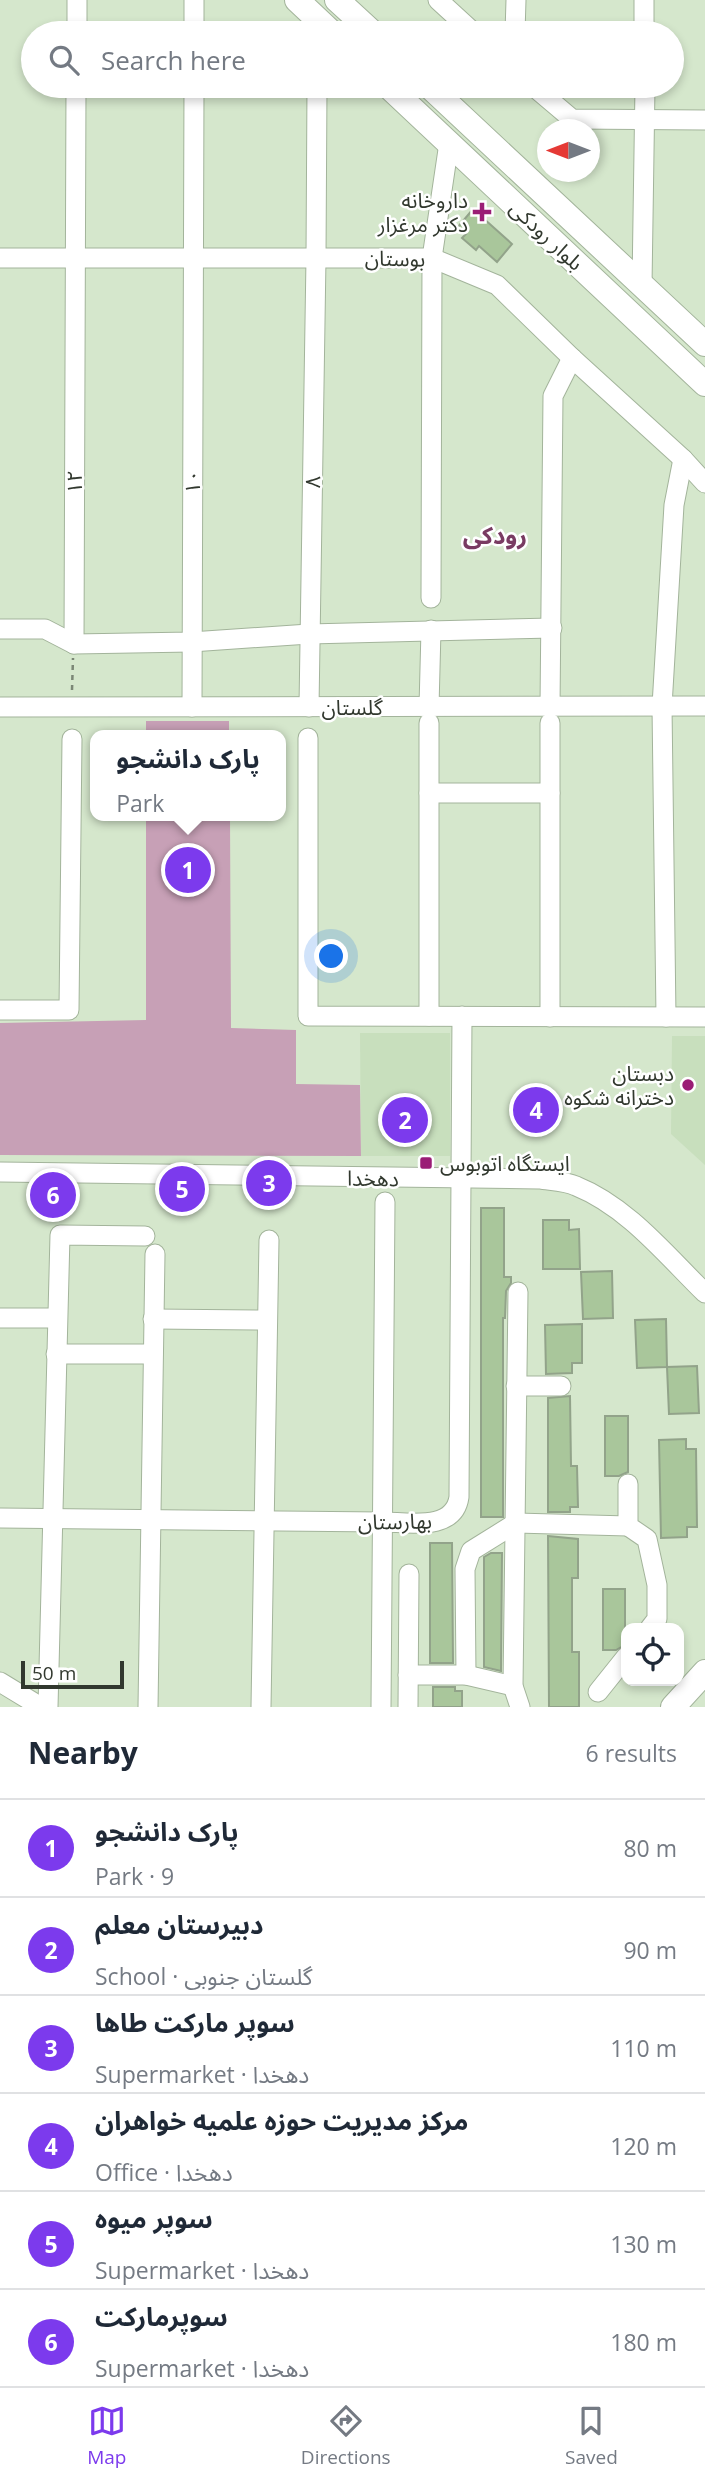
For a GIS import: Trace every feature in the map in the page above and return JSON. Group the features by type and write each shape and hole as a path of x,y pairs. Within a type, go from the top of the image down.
{"main road":[{"path":"297,0 319,21"},
{"path":"337,0 360,21"},
{"name":"بلوار رودکی","path":"401,98 705,384"},
{"name":"بلوار رودکی","path":"442,98 705,344"},
{"path":"673,1707 705,1672"}],"street":[{"path":"77,0 77,21"},
{"path":"194,0 194,21"},
{"path":"438,0 461,21"},
{"path":"515,21 516,0"},
{"path":"644,0 644,21"},
{"name":"۱۲","path":"74,644 76,98"},
{"name":"۱۰","path":"192,707 194,98"},
{"name":"۸","path":"309,707 317,98"},
{"path":"547,98 572,119 705,120"},
{"path":"642,285 645,98"},
{"path":"431,598 432,258 449,143"},
{"name":"بوستان","path":"0,258 432,258 497,285 683,459 705,483"},
{"path":"550,1017 552,396 572,358"},
{"path":"666,1017 662,706 674,505 683,459"},
{"path":"0,629 45,629 74,644 191,642 431,629 552,628"},
{"path":"429,1016 431,629"},
{"name":"گلستان","path":"0,707 309,707 429,715 551,715 662,706 705,706"},
{"path":"308,738 308,1016 705,1017"},
{"path":"0,1010 69,1010 72,739"},
{"path":"429,793 550,793"},
{"name":"بهارستان","path":"0,1518 382,1522 440,1520 454,1513 458,1504 463,1016"},
{"name":"دهخدا","path":"0,1172 539,1179 574,1184 606,1200 631,1220 705,1293"},
{"path":"381,1707 385,1202"},
{"path":"48,1707 60,1235 150,1245 153,1354 148,1707"},
{"path":"261,1707 268,1240"},
{"path":"518,1292 513,1686 520,1707"},
{"path":"0,1318 57,1318"},
{"path":"153,1319 267,1320"},
{"path":"56,1354 153,1354"},
{"path":"516,1386 561,1385"},
{"path":"628,1484 628,1526"},
{"path":"466,1675 465,1569 471,1551 516,1523 628,1526 647,1539 657,1585 657,1619 654,1623"},
{"path":"408,1707 409,1573"},
{"path":"598,1692 621,1663"},
{"path":"408,1675 466,1675 513,1686"},
{"path":"0,1682 41,1707"}],"path":[{"path":"72,707 74,644"}],"shaded area":[{"path":"146,721 229,721 229,730 146,730"},
{"path":"146,821 230,821 231,1028 296,1030 296,1084 360,1085 361,1156 0,1155 0,1023 146,1020"},
{"path":"360,1033 450,1033 450,1156 361,1156"},
{"name":"دبستان دخترانه شکوه","path":"672,1036 705,1036 705,1165 671,1134"}],"building":[{"path":"473,209 512,244 497,262 479,246 476,250 462,238 466,234 458,227"},
{"path":"481,1208 504,1208 504,1277 511,1277 506,1291 503,1318 503,1517 481,1517"},
{"path":"543,1220 569,1220 569,1230 579,1229 580,1269 543,1269"},
{"path":"612,1271 613,1318 583,1319 581,1272"},
{"path":"666,1319 667,1367 637,1368 635,1320"},
{"path":"582,1324 582,1363 572,1363 572,1373 546,1374 545,1325"},
{"path":"697,1366 699,1413 669,1414 667,1367"},
{"path":"570,1396 571,1466 577,1466 578,1507 570,1507 570,1512 548,1512 548,1398"},
{"path":"605,1416 628,1416 628,1472 619,1476 605,1476"},
{"path":"686,1439 686,1449 696,1449 697,1527 687,1527 687,1537 661,1538 659,1440"},
{"path":"548,1536 578,1539 578,1578 572,1578 572,1652 579,1652 579,1707 549,1707"},
{"path":"430,1543 452,1543 453,1663 430,1663"},
{"path":"491,1553 502,1553 501,1671 484,1667 484,1557"},
{"path":"603,1589 625,1589 625,1623 621,1623 621,1647 603,1650"},
{"path":"433,1687 455,1687 455,1691 462,1691 462,1707 433,1707"}],"place":[{"name":"داروخانه دکتر مرغزار","path":"482,212"},
{"name":"پارک دانشجو","path":"188,870"},
{"name":"دبستان دخترانه شکوه","path":"688,1085"},
{"name":"مرکز مدیریت حوزه علمیه خواهران","path":"536,1110"},
{"name":"دبیرستان معلم","path":"405,1120"},
{"name":"ایستگاه اتوبوس","path":"426,1163"},
{"name":"سوپر مارکت طاها","path":"269,1183"},
{"name":"سوپر میوه","path":"182,1189"},
{"name":"سوپرمارکت","path":"53,1195"}],"district":[{"name":"رودکی","path":"495,534"}]}
